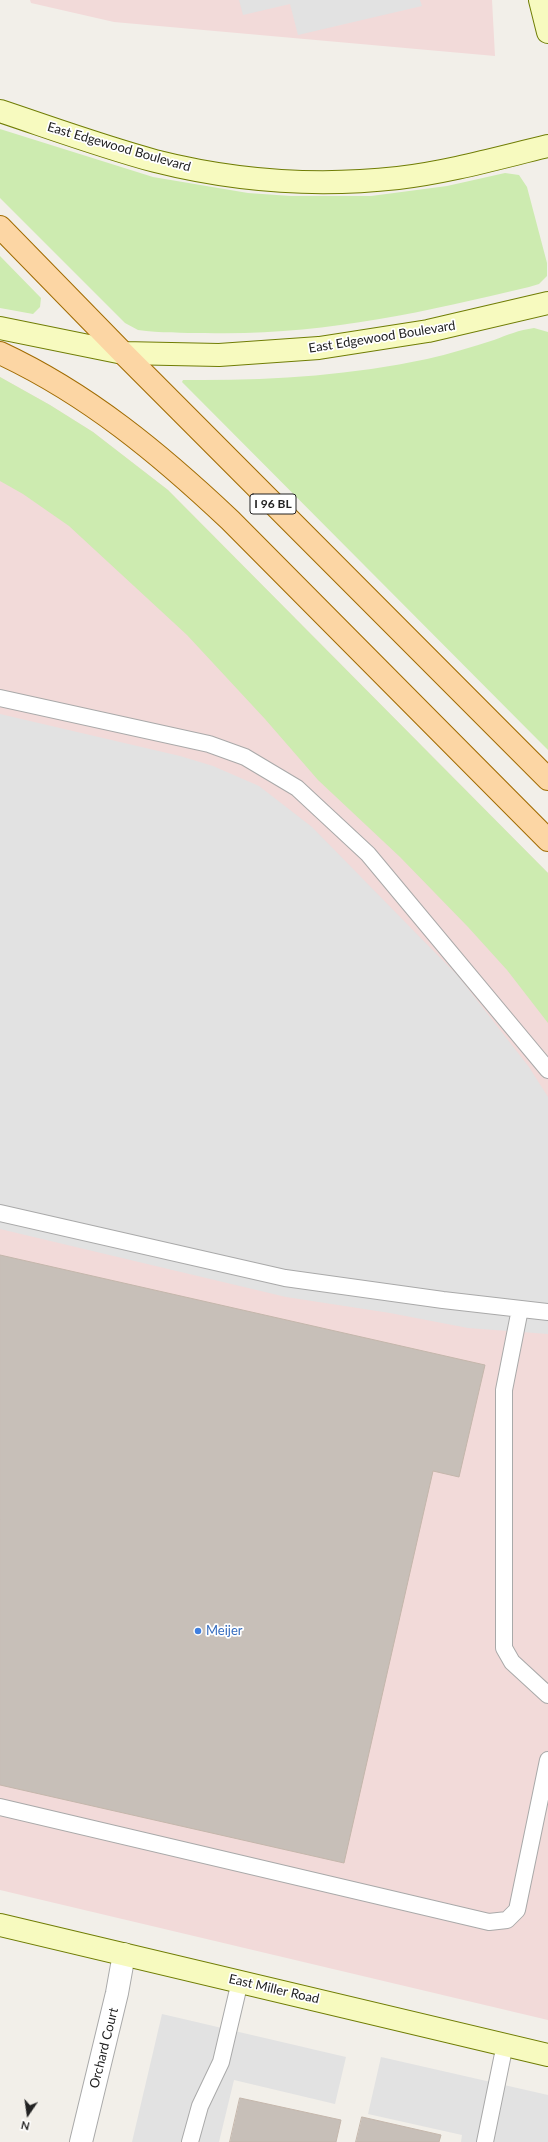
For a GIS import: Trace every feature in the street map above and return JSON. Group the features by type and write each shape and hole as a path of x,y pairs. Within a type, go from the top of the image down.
{"main road":[{"path":"540,0 548,32"},
{"name":"East Edgewood Boulevard","path":"0,111 155,160 225,175 272,180 324,182 396,178 450,170 548,146"},
{"name":"I 96 BL","path":"0,227 123,353 548,779"},
{"name":"East Edgewood Boulevard","path":"0,328 123,353 219,355 319,348 428,331 548,303"},
{"name":"I 96 BL","path":"0,353 37,371 101,410 150,447 188,480 230,520 548,840"},
{"name":"East Miller Road","path":"0,1925 548,2055"}],"street":[{"name":"Orchard Court","path":"81,2142 117,1993 124,1954"}],"lane":[{"path":"0,698 209,744 245,757 297,788 368,854 548,1070"},
{"path":"0,1213 285,1278 548,1312"},
{"path":"520,1309 504,1390 504,1648 512,1662 548,1695"},
{"path":"0,1807 490,1922 507,1920 517,1910 548,1760"},
{"path":"190,2142 200,2106 221,2062 240,1981"},
{"path":"485,2142 505,2044"}],"shaded area":[{"path":"30,0 492,0 495,56 114,22 31,3"},
{"path":"239,0 420,0 422,6 298,35 290,4 243,15"},
{"path":"0,377 50,405 93,432 168,490 548,873 548,2020 0,1890"},
{"path":"0,714 180,756 213,766 259,786 312,827 458,976 529,1067 548,1097 548,1334 468,1328 390,1313 286,1297 0,1229"},
{"path":"162,2014 346,2057 335,2104 234,2080 219,2142 132,2142"},
{"path":"381,2057 548,2095 548,2142 461,2142 462,2135 368,2114"}],"green space":[{"path":"0,129 153,177 248,193 291,196 371,196 447,186 505,173 519,175 527,187 547,263 547,276 539,284 488,297 408,314 328,327 247,333 172,333 138,330 125,323 0,198"},
{"path":"0,256 41,298 40,307 33,314 0,308"},
{"path":"534,328 548,332 548,750 182,382 183,380 245,380 366,370 452,353 518,331"},
{"path":"0,377 50,405 93,432 168,490 548,873 548,1023 507,970 468,927 400,857 318,780 265,719 187,635 69,526 23,494 0,481"}],"building":[{"name":"Meijer","path":"0,1255 485,1365 459,1477 433,1471 344,1863 0,1785"},
{"path":"240,2098 341,2120 336,2142 230,2142"},
{"path":"362,2117 441,2135 439,2142 356,2142"}],"place":[{"name":"Meijer","path":"198,1631"}]}
